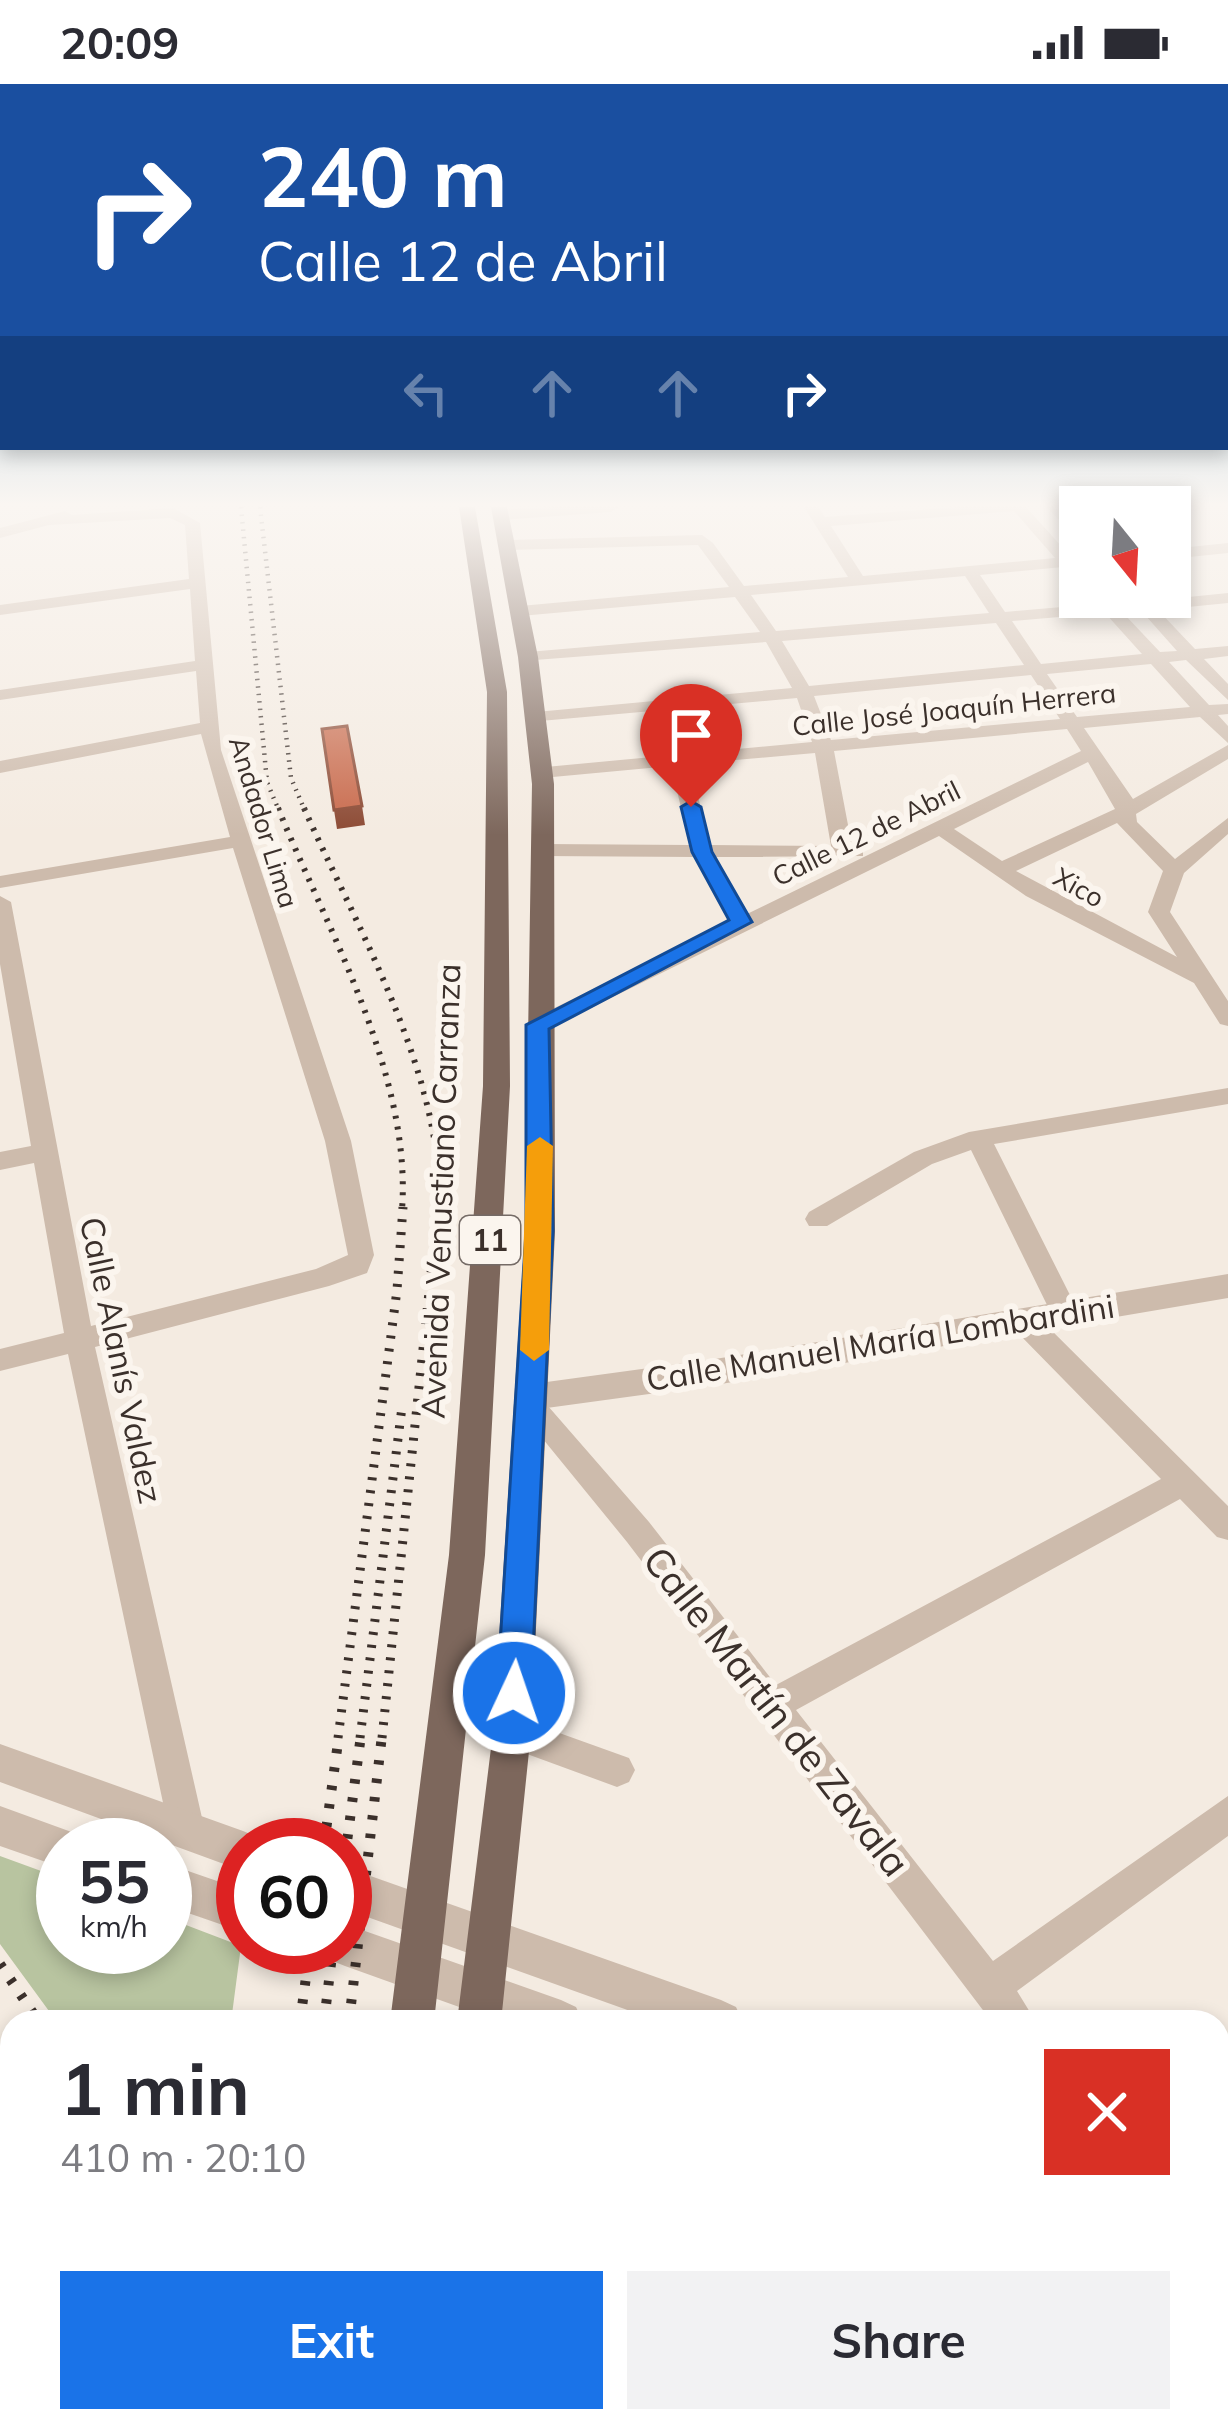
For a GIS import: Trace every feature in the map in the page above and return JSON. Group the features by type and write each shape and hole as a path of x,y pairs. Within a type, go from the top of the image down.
{"main road":[{"name":"Avenida Venustiano Carranza","path":"414,2010 428,1918 489,1302 500,773 495,617"},
{"name":"11","path":"484,2010 512,1732 540,1231 542,772 521,617"}],"street":[{"name":"Andador Lima","path":"79,1340 357,1266 358,1220 338,1142 208,727 199,617"},
{"path":"760,617 808,692 842,850"},
{"path":"527,657 995,617"},
{"path":"1002,617 1124,801 1127,824 1174,870"},
{"path":"1118,618 1228,737"},
{"path":"1157,618 1228,694"},
{"path":"536,718 1228,651"},
{"path":"0,695 203,665"},
{"name":"Calle José Joaquín Herrera","path":"542,772 824,750 1228,709"},
{"path":"0,767 208,727"},
{"path":"1001,870 1124,812 1228,751"},
{"name":"Calle 12 de Abril","path":"538,1025 1090,754"},
{"path":"680,762 702,852 741,922"},
{"path":"1228,824 1174,870 1160,912 1228,1019"},
{"name":"Xico","path":"940,828 1091,925 1200,978"},
{"path":"0,881 241,842"},
{"path":"542,850 842,850 880,856"},
{"name":"Calle Alanís Valdez","path":"0,902 8,1010 43,1152 79,1340 184,1818"},
{"path":"818,1219 923,1158 978,1138 1228,1096"},
{"path":"978,1138 1064,1311"},
{"path":"0,1161 43,1152"},
{"name":"Calle Manuel María Lombardini","path":"531,1401 1228,1286"},
{"path":"1024,1321 1228,1527"},
{"path":"0,1360 79,1340"},
{"name":"Calle Martín de Zavala","path":"531,1401 638,1532 1007,2010"},
{"path":"772,1705 1044,1553 1181,1483"},
{"path":"512,1732 617,1770"},
{"path":"0,1763 151,1818"},
{"path":"990,1987 1228,1814"},
{"path":"0,1826 36,1839"},
{"path":"372,1898 688,2010"},
{"path":"372,1955 419,1972 479,2010"}],"green space":[{"path":"0,1856 36,1869 36,1974 192,1974 192,1927 216,1936 216,1974 237,1974 233,2010 48,2010 0,1944"}],"building":[{"path":"347,726 362,806 334,810 322,729"}],"railway":[{"path":"251,617 267,782 279,811"},
{"path":"273,617 291,778 305,811"},
{"path":"278,808 342,954 380,1056 402,1159 402,1210"},
{"path":"304,808 372,953 413,1057 437,1161 438,1207"},
{"path":"338,1738 397,1290 403,1207"},
{"path":"382,1738 438,1207"},
{"path":"360,1738 402,1407"},
{"path":"328,1818 339,1735"},
{"path":"350,1818 361,1735"},
{"path":"350,2010 382,1735"},
{"path":"0,1964 31,2010"},
{"path":"302,2010 306,1974"},
{"path":"325,2010 330,1974"}],"slow traffic":[{"path":"534,1350 540,1146"}],"route":[{"path":"514,1693 540,1231 538,1025 741,922 702,852 691,807"}]}
